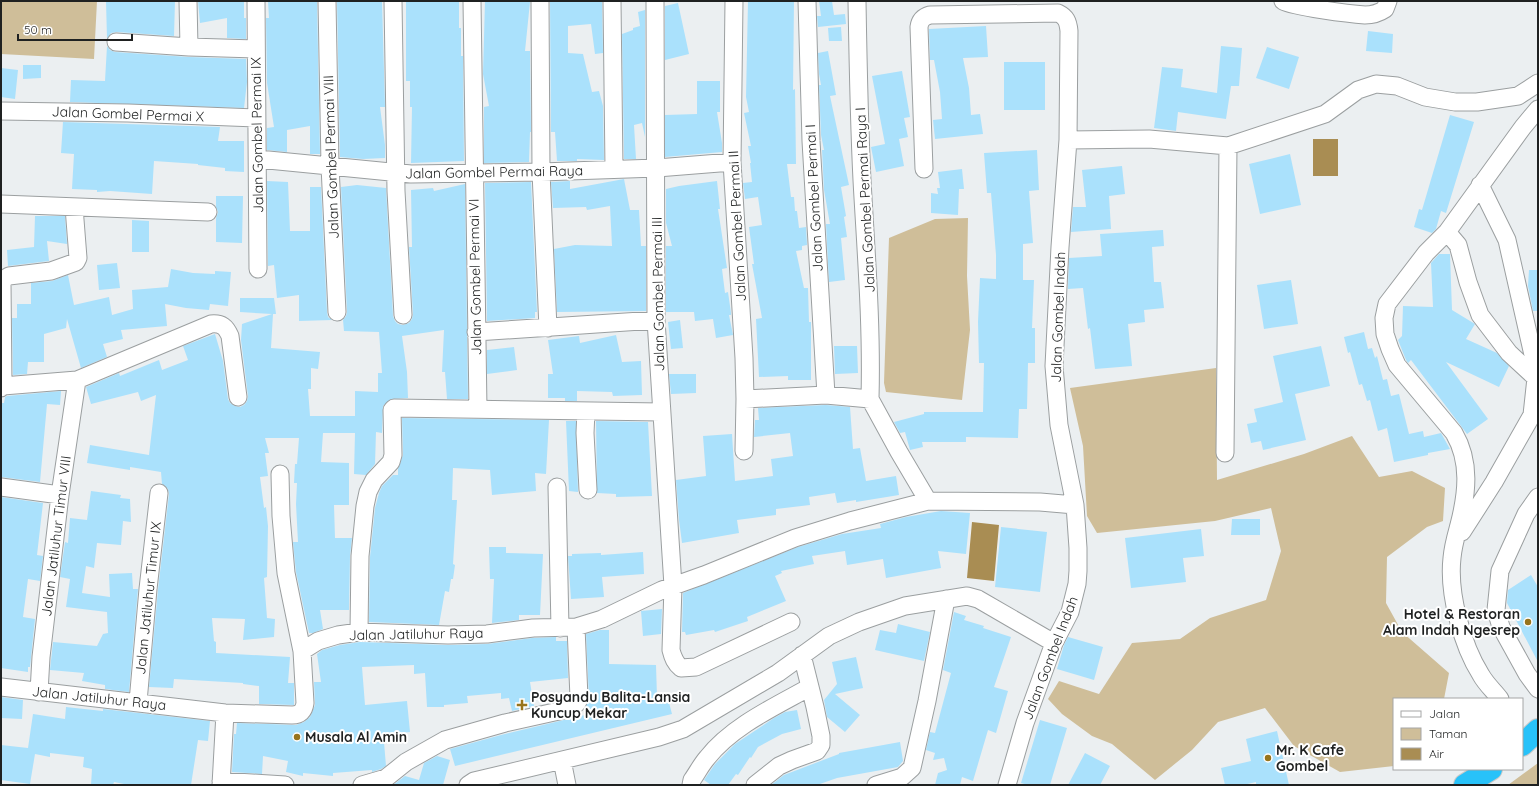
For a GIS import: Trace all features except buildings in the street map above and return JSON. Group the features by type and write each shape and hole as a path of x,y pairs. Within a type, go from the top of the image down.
{"highway":[{"path":"1465,785 1489,770"}],"street":[{"path":"188,1 190,47"},
{"name":"Jalan Gombel Permai IX","path":"256,1 258,269"},
{"name":"Jalan Gombel Permai VIII","path":"327,1 330,166 337,312"},
{"path":"393,1 396,174 403,315"},
{"name":"Jalan Gombel Permai VI","path":"472,1 473,172 478,409"},
{"path":"540,1 541,172 548,328"},
{"path":"612,1 614,169"},
{"name":"Jalan Gombel Permai III","path":"655,1 657,168 656,320 673,586"},
{"name":"Jalan Gombel Permai II","path":"734,1 732,162 746,399 744,451"},
{"name":"Jalan Gombel Permai I","path":"807,1 811,141 826,395"},
{"name":"Jalan Gombel Permai Raya I","path":"857,1 862,179 870,294 870,399"},
{"path":"1283,1 1310,4 1366,15 1377,14 1385,10 1388,1"},
{"name":"Jalan Gombel Indah","path":"924,168 920,21 930,15 1058,13 1065,17 1068,22 1069,31 1068,140 1060,247 1054,366 1059,425 1075,505 1078,548 1077,584 1070,612 1054,643 1025,723 1007,785"},
{"path":"116,42 190,47 256,49"},
{"path":"1068,140 1149,139 1228,146 1325,114 1358,90 1376,84 1397,86 1426,97 1455,102 1477,102 1518,96 1538,83"},
{"path":"1499,698 1482,676 1463,636 1453,590 1452,560 1465,499 1467,478 1465,460 1460,444 1454,433 1398,365 1385,334 1384,318 1387,304 1426,253 1447,232 1522,127 1538,109"},
{"name":"Jalan Gombel Permai X","path":"1,111 128,113 256,118"},
{"path":"1225,453 1228,146"},
{"name":"Jalan Gombel Permai Raya","path":"258,159 396,174 541,172 657,168 732,162"},
{"path":"1454,545 1535,416 1536,378 1533,355 1508,240 1480,185"},
{"path":"1,204 208,212"},
{"path":"74,208 78,258 76,262 51,271 8,276 2,282 2,387 77,380 211,324 217,324 222,325 230,336 238,397"},
{"path":"1447,232 1458,245 1470,289 1480,315 1509,353 1536,378"},
{"path":"476,332 656,320"},
{"name":"Jalan Jatiluhur Timur VIII","path":"39,692 41,657 60,495 77,380"},
{"path":"746,399 826,395 870,399 928,501"},
{"path":"359,632 360,556 365,506 368,492 374,480 391,462 393,409 395,407 661,412"},
{"path":"586,411 585,433 588,490"},
{"path":"280,474 281,516 286,573 302,651"},
{"path":"1,487 60,495"},
{"path":"362,785 386,778 406,762 445,740 505,723 568,709 578,702 580,692 568,627 557,487"},
{"name":"Jalan Jatiluhur Timur IX","path":"138,702 148,589 159,493"},
{"path":"1538,497 1526,514 1500,571 1496,610 1501,627 1538,689"},
{"path":"791,622 696,667 681,668 674,661 671,650 673,586 795,538 850,521 928,501 1033,502 1075,505"},
{"name":"Jalan Jatiluhur Raya","path":"1,687 225,713 292,715 303,710 305,703 302,651 318,641 338,635 359,632 448,636 487,634 533,628 568,627 602,619 673,586"},
{"path":"468,785 481,780 659,737 683,728 778,673 830,636 859,622 905,606 967,596 978,599 1054,643"},
{"path":"876,785 902,777 912,768 927,701 946,599"},
{"path":"755,785 779,766 820,749 821,736 802,655"},
{"path":"691,785 692,780 708,757 735,731 810,687"},
{"path":"225,713 221,783 285,785"},
{"path":"562,760 567,785"}],"green space":[{"path":"1,1 97,1 94,59 1,54"},
{"path":"968,218 967,276 970,330 962,400 886,392 884,383 889,238 935,219"},
{"path":"1216,368 1217,480 1304,454 1352,436 1379,477 1412,471 1445,488 1443,521 1427,527 1387,557 1386,603 1402,632 1449,673 1444,698 1393,698 1393,766 1340,772 1294,746 1265,708 1218,722 1192,750 1155,780 1112,744 1092,736 1062,714 1048,699 1059,681 1099,694 1132,643 1180,639 1210,618 1266,600 1281,551 1271,508 1215,521 1097,533 1087,516 1083,446 1070,388"},
{"path":"1538,763 1538,785 1508,785"}],"water":[{"path":"1313,139 1338,139 1338,176 1313,176"},
{"path":"972,522 999,525 994,581 967,578"}],"place":[{"name":"Hotel & Restoran Alam Indah Ngesrep","path":"1528,622"},
{"name":"Posyandu Balita-Lansia Kuncup Mekar","path":"522,705"},
{"name":"Musala Al Amin","path":"297,737"},
{"name":"Mr. K Cafe Gombel","path":"1268,758"}]}
